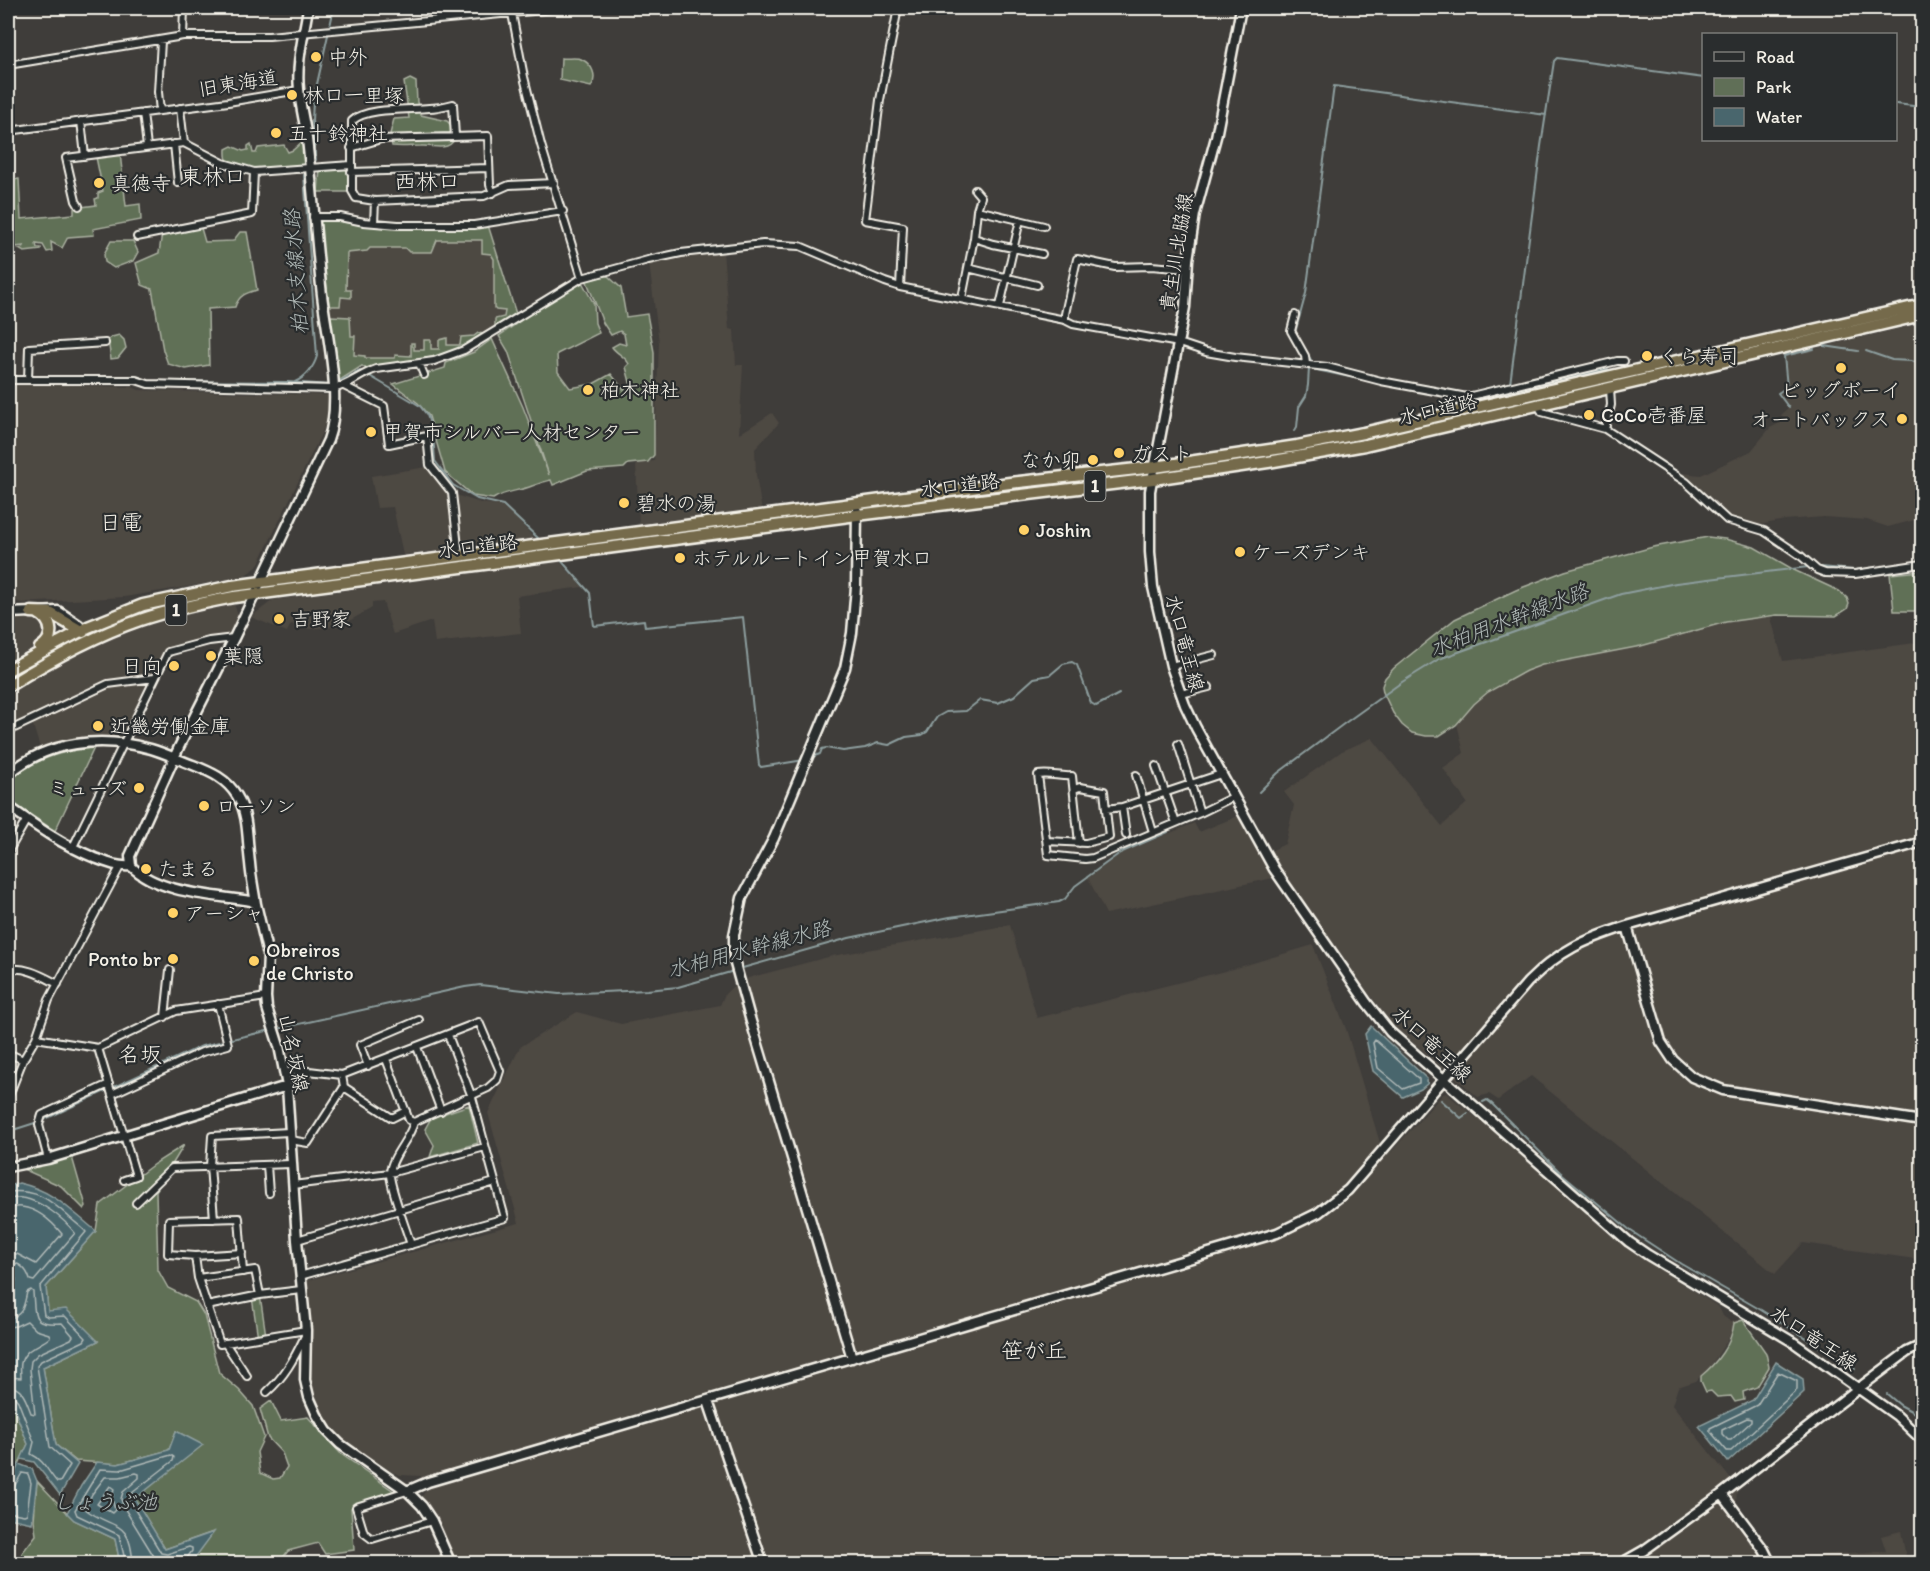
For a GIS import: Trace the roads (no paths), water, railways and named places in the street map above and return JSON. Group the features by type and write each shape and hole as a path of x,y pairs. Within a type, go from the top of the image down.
{"highway":[{"name":"水口道路","path":"8,670 84,628 165,598 261,582 1010,483 1155,467 1297,446 1363,433 1923,305"},
{"name":"水口道路","path":"8,686 47,662 90,640 163,613 256,593 1153,479 1268,462 1365,445 1923,315"},
{"path":"35,613 50,613 84,628 93,635 144,615 163,613"},
{"path":"18,664 49,641 51,630 49,624 43,616 35,613"}],"street":[{"path":"183,36 184,8"},
{"name":"旧東海道","path":"8,131 299,90 299,65 308,8"},
{"path":"8,65 183,36 256,37 512,10 565,8"},
{"path":"898,8 880,100 864,220 903,227 900,287"},
{"name":"貴生川北脇線","path":"1155,467 1185,307 1196,214 1216,137 1241,8"},
{"path":"512,10 524,77 541,144 582,278"},
{"path":"160,111 158,92 161,41"},
{"path":"256,904 251,901 188,892 138,873 131,866 130,856 175,757 328,440 334,418 333,389 299,90"},
{"path":"455,137 453,104 432,108 388,110 357,116 352,121 352,192 356,198 375,201 484,196 509,185 554,183"},
{"path":"180,108 184,143"},
{"path":"143,113 147,147"},
{"path":"81,121 85,156"},
{"path":"351,148 381,139 488,136 489,185 493,193"},
{"path":"79,206 66,158 184,143 223,163 254,172 309,167 489,168"},
{"path":"174,144 178,183"},
{"path":"137,237 252,214 254,172"},
{"path":"962,298 981,197 975,190"},
{"path":"374,223 375,201"},
{"path":"977,210 1044,226"},
{"path":"313,217 340,217 374,223 474,225 563,211"},
{"path":"1000,306 1020,220"},
{"path":"974,238 1042,254"},
{"path":"8,380 136,380 148,384 333,389 344,386 364,373 434,361 464,350 582,278 648,260 735,246 763,244 800,246 900,287 1000,306 1065,320 1072,324 1179,344 1206,352 1306,364 1467,397 1623,361"},
{"path":"1065,320 1077,259 1115,267 1151,266 1188,270"},
{"path":"968,268 1037,285"},
{"path":"1295,315 1291,334 1305,356 1306,364"},
{"path":"28,380 29,348 105,343"},
{"path":"420,363 424,375"},
{"path":"1605,429 1611,405 1610,389 1619,375"},
{"path":"344,386 384,406 389,444 427,436 430,465 452,493 459,556"},
{"path":"1538,405 1542,411 1605,429 1686,482 1727,520 1764,531 1817,570 1825,573 1855,574 1923,564"},
{"name":"水口竜王線","path":"1155,467 1150,491 1152,576 1171,666 1181,694 1196,728 1274,869 1367,1003 1390,1032 1629,1242 1793,1342 1897,1416 1923,1440"},
{"path":"852,1358 737,970 734,935 742,898 774,838 845,668 852,633 856,587 859,503"},
{"path":"8,613 35,613"},
{"path":"72,849 154,678 171,650 234,638"},
{"path":"1171,666 1215,655"},
{"path":"8,731 108,684 154,678"},
{"path":"1181,694 1209,687"},
{"name":"山名坂線","path":"8,770 40,754 84,742 124,744 151,749 175,757 220,778 238,796 244,813 256,904 268,955 266,997 287,1086 291,1164 306,1333 305,1380 309,1397 327,1431 349,1452 407,1491 432,1521 451,1563"},
{"path":"1178,744 1200,813"},
{"path":"1156,766 1176,823"},
{"path":"1080,843 1072,776 1058,777 1049,773 1038,775 1048,855 1089,859 1200,813 1233,796"},
{"path":"1106,809 1122,807 1221,774"},
{"path":"1136,775 1153,832"},
{"path":"1047,841 1080,843 1109,837 1104,791 1080,787 1074,789"},
{"path":"8,806 40,830 72,849 120,867 131,866"},
{"path":"1122,807 1126,835"},
{"path":"8,852 27,819"},
{"path":"432,1521 372,1539 364,1533 356,1507 428,1482 1291,1227 1318,1213 1348,1190 1514,998 1541,969 1563,952 1582,942 1627,926 1923,842"},
{"path":"8,1098 23,1060 36,1038 49,1000 120,867"},
{"path":"1627,926 1661,1042 1673,1060 1692,1077 1723,1090 1923,1121"},
{"path":"8,970 14,968 26,971 58,984"},
{"path":"165,1017 170,970"},
{"path":"36,1038 98,1048 188,1008 266,997"},
{"path":"112,1094 202,1052 228,1045 218,1004"},
{"path":"368,1066 360,1045 419,1020"},
{"path":"285,1072 309,1071 342,1075 479,1022 500,1071 497,1080 488,1088 414,1122 409,1120 386,1059"},
{"path":"300,1276 505,1218 472,1097 448,1035"},
{"path":"417,1047 441,1111"},
{"path":"98,1048 136,1176 124,1180"},
{"path":"8,1053 23,1060"},
{"path":"214,1219 210,1166 212,1136 290,1136 308,1143 344,1087 342,1075"},
{"path":"48,1159 39,1125 42,1115 109,1084"},
{"path":"8,1167 48,1159 287,1086"},
{"path":"344,1087 392,1118 406,1111"},
{"path":"411,1245 390,1173 401,1147 412,1131 414,1122"},
{"path":"293,1185 390,1173 484,1147"},
{"path":"136,1203 172,1168 291,1164"},
{"path":"267,1165 269,1193"},
{"path":"297,1240 495,1182"},
{"path":"242,1253 195,1256 168,1254 169,1220 239,1218 242,1253 243,1272"},
{"path":"195,1256 198,1278 220,1344 306,1333"},
{"path":"198,1278 255,1270 260,1295"},
{"path":"207,1306 260,1295 301,1290"},
{"path":"267,1392 277,1383 292,1362 306,1333"},
{"path":"225,1343 247,1376"},
{"path":"1620,1563 1643,1551 1722,1494 1907,1352 1923,1345"},
{"path":"708,1401 763,1563"},
{"path":"1722,1494 1771,1563"}],"water":[{"path":"1371,1026 1427,1079 1428,1083 1421,1089 1403,1097 1373,1071 1365,1034"},
{"path":"19,1183 52,1196 96,1231 46,1287 48,1311 66,1309 98,1341 43,1367 56,1445 78,1464 60,1495 34,1462 21,1459 28,1444 8,1396 8,1315 16,1279 8,1274 8,1186"},
{"path":"1776,1362 1803,1379 1804,1392 1728,1462 1699,1426 1753,1400"},
{"name":"しょうぶ池","path":"176,1431 203,1445 135,1499 165,1549 214,1532 191,1563 120,1563 115,1539 74,1520 67,1513 97,1462 118,1464 169,1450"},
{"path":"19,1464 32,1469 37,1481 32,1523 8,1518 8,1489"}],"waterway":[{"name":"柏木支線水路","path":"313,164 316,160 312,120 313,102 334,8"},
{"path":"1510,384 1554,61 1557,58 1702,78"},
{"path":"1295,333 1306,293 1334,86 1546,115"},
{"path":"1897,104 1922,107"},
{"name":"柏木支線水路","path":"295,382 309,371 317,356 304,175 307,171"},
{"path":"1294,431 1297,427 1299,407 1306,396 1309,368 1311,368 1311,360 1298,337"},
{"path":"1824,346 1858,351"},
{"path":"1789,408 1778,393 1787,387 1784,356 1814,349"},
{"path":"1866,351 1892,360 1922,364"},
{"path":"1312,369 1406,389"},
{"path":"1447,396 1466,401 1608,369"},
{"path":"336,383 360,371 363,372"},
{"path":"368,375 420,406 427,415 433,433 435,461 453,485 477,499 503,505 538,538"},
{"name":"柏木支線水路","path":"146,381 287,382 331,385"},
{"path":"559,558 590,593 594,626 644,620 645,627 743,617 759,765 761,767 804,760"},
{"name":"水柏用水幹線水路","path":"1259,792 1278,773 1345,723 1402,682 1439,659 1621,594 1676,583 1808,567"},
{"name":"水柏用水幹線水路","path":"1821,567 1865,569"},
{"path":"809,758 820,754 822,749 826,748 843,751 865,748 878,743 889,745 906,737 922,735 927,732 937,717 946,712 966,711 980,700 998,703 1014,696 1034,678 1050,675 1063,664 1072,662 1077,665 1091,703 1096,706 1119,694"},
{"name":"水柏用水幹線水路","path":"739,969 849,938 950,917 1059,902 1065,899 1075,886 1120,853 1168,832"},
{"name":"水柏用水幹線水路","path":"277,1029 480,985 559,994 647,990 678,987 734,971"},
{"name":"水柏用水幹線水路","path":"43,1120 202,1046 271,1030"},
{"path":"1441,1100 1461,1118 1468,1113"},
{"path":"1483,1102 1487,1100 1491,1103 1560,1172 1631,1231 1681,1264 1761,1310 1855,1369"},
{"name":"水柏用水幹線水路","path":"13,1130 38,1122"},
{"path":"1887,1394 1900,1405 1922,1417"}],"place":[{"name":"中外","path":"316,57"},
{"name":"林口一里塚","path":"292,95"},
{"name":"五十鈴神社","path":"276,133"},
{"name":"真徳寺","path":"99,183"},
{"name":"くら寿司","path":"1647,356"},
{"name":"ビッグボーイ","path":"1841,368"},
{"name":"柏木神社","path":"588,390"},
{"name":"CoCo壱番屋","path":"1589,415"},
{"name":"オートバックス","path":"1902,419"},
{"name":"甲賀市シルバー人材センター","path":"371,432"},
{"name":"ガスト","path":"1119,453"},
{"name":"なか卯","path":"1093,460"},
{"name":"碧水の湯","path":"624,503"},
{"name":"Joshin","path":"1024,530"},
{"name":"ケーズデンキ","path":"1240,552"},
{"name":"ホテルルートイン甲賀水口","path":"680,558"},
{"name":"吉野家","path":"279,619"},
{"name":"葉隠","path":"211,656"},
{"name":"日向","path":"174,666"},
{"name":"近畿労働金庫","path":"98,726"},
{"name":"ミューズ","path":"139,788"},
{"name":"ローソン","path":"204,806"},
{"name":"たまる","path":"146,869"},
{"name":"アーシャ","path":"173,913"},
{"name":"Ponto br","path":"173,959"},
{"name":"Obreiros de Christo","path":"254,961"}],"district":[{"name":"東林口","path":"213,176"},
{"name":"西林口","path":"427,181"},
{"name":"日電","path":"121,522"},
{"name":"名坂","path":"140,1054"},
{"name":"笹が丘","path":"1034,1350"}]}
